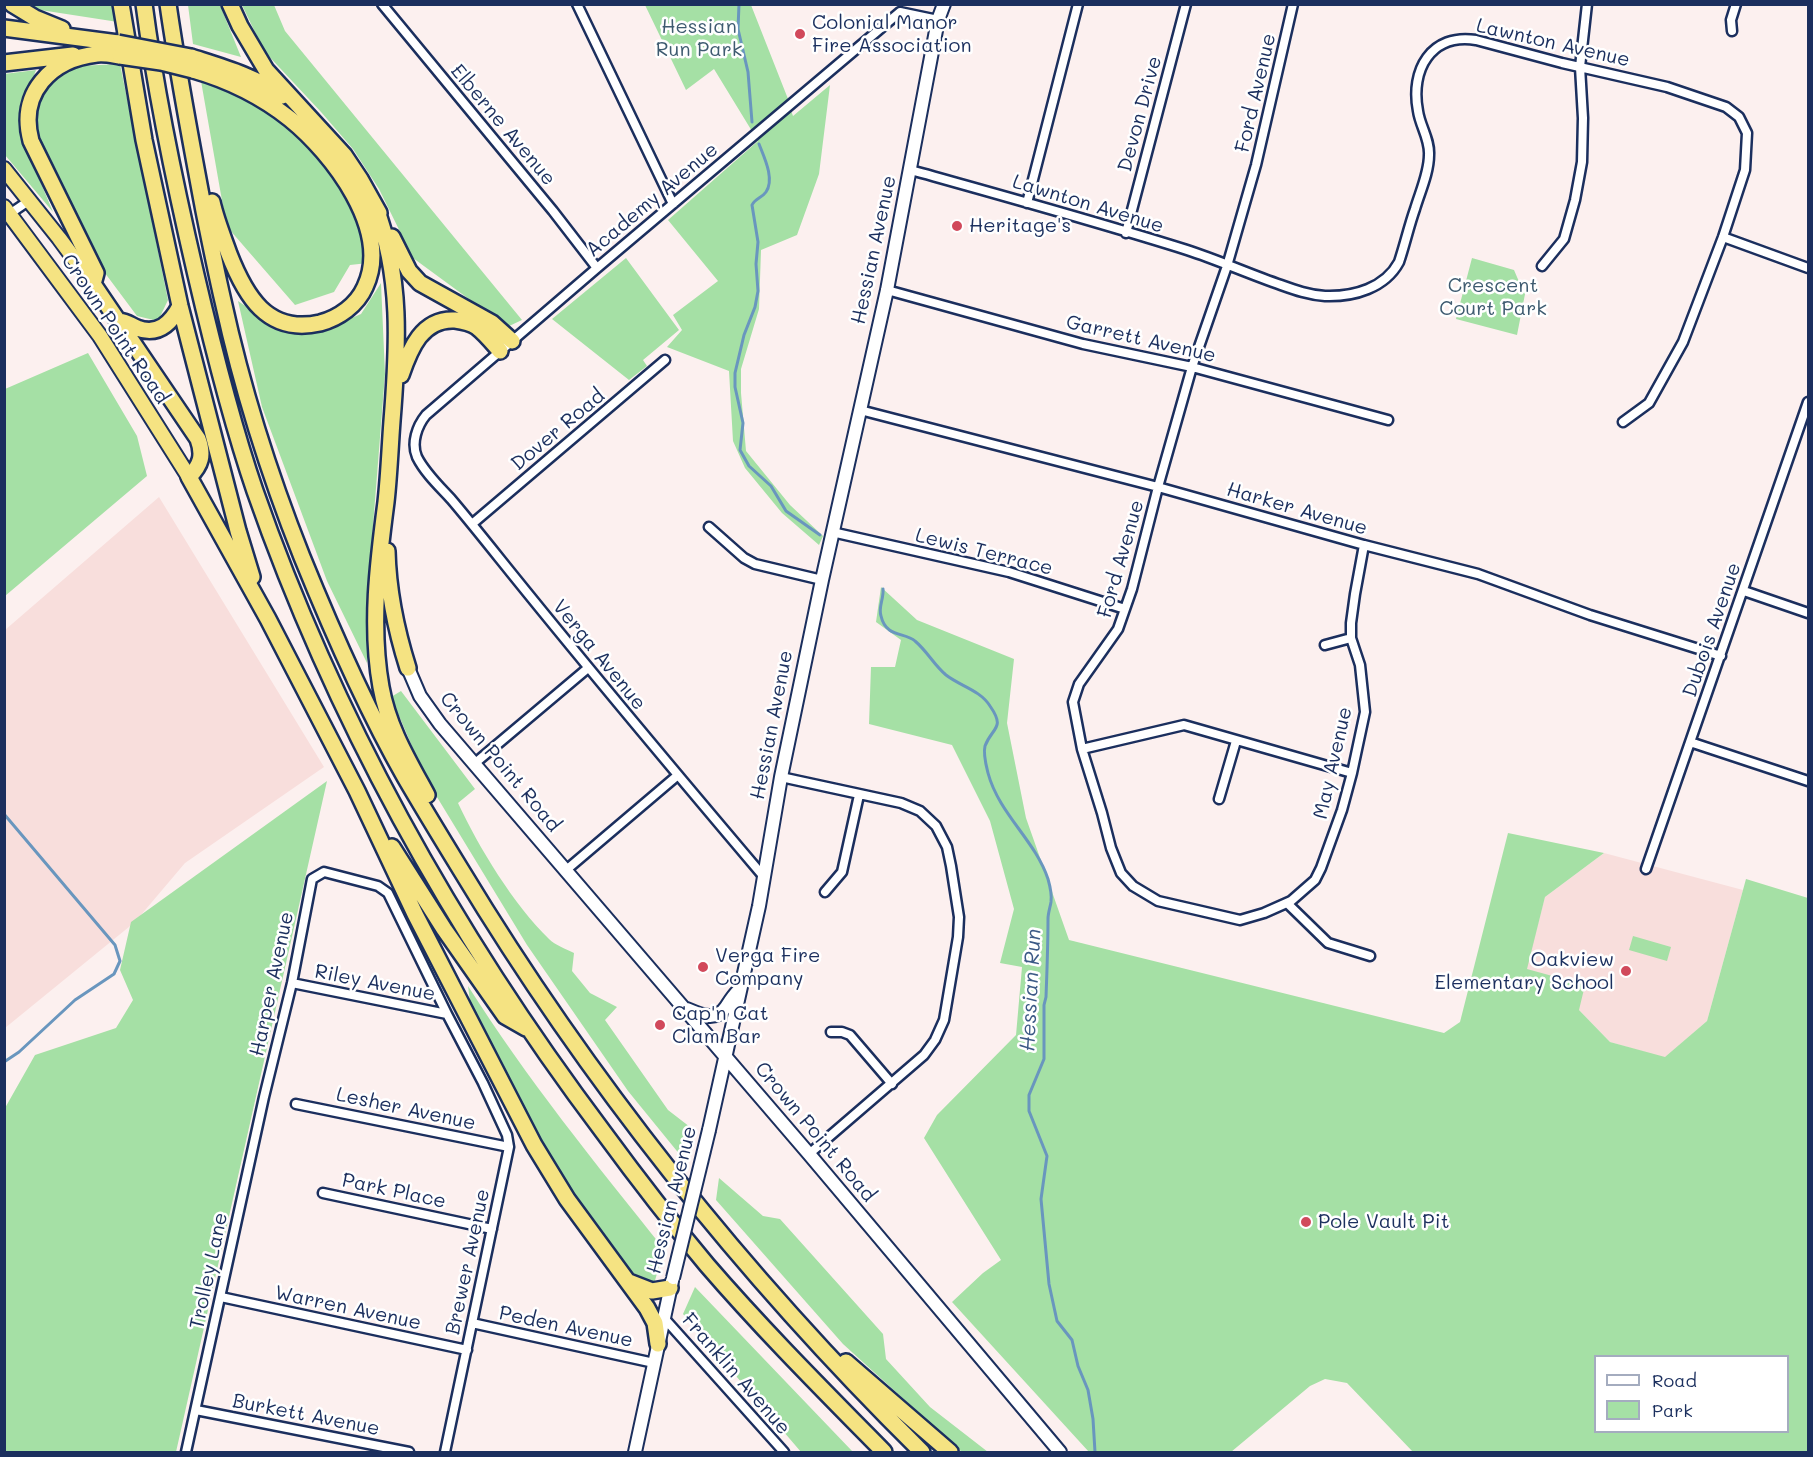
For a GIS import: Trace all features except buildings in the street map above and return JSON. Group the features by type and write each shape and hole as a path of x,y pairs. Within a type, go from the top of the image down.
{"highway":[{"path":"12,4 34,18 85,38 161,62 192,63 232,70 274,90 306,113"},
{"path":"122,4 144,140 180,306 240,539 268,619"},
{"path":"144,4 175,182 208,330 240,441 274,543 318,650 368,757 414,844 452,908 529,1029 620,1155 704,1261 763,1328 884,1452"},
{"path":"168,4 189,132 223,301 258,432 301,554 333,633 404,775 528,977 633,1126 732,1247 821,1347 922,1452"},
{"path":"230,4 257,57 276,82 344,155 360,179 414,278 425,287 492,323 512,341"},
{"path":"4,28 85,38"},
{"path":"93,285 96,273 31,141 28,122 29,108 39,84 47,75 68,61 119,49"},
{"path":"4,63 75,54 100,54"},
{"path":"189,132 202,158 213,207 232,261 242,284 254,303 282,321 303,325 325,322 351,306 365,288 371,263 371,252 367,228 357,201 339,172 301,129 273,107 192,63"},
{"path":"4,169 30,200 119,321 198,439 202,452 199,465 189,477 268,619 357,791 415,914 534,1145 567,1199 653,1318 658,1344"},
{"path":"375,206 387,243 396,297 398,329 386,500 376,593 376,640 381,687 392,727 439,818 441,837"},
{"name":"Crown Point Road","path":"7,213 100,336 189,477"},
{"path":"119,321 139,329 157,329 170,322 180,306"},
{"path":"394,395 412,347 422,332 435,324 452,320 472,324 484,333 500,351"},
{"path":"190,425 195,404 193,359"},
{"path":"386,500 389,587 397,630 408,668"},
{"path":"357,791 426,902 505,1016 529,1029"},
{"path":"629,1282 647,1290 656,1291 672,1283"},
{"path":"821,1347 843,1359 950,1452"}],"main road":[{"name":"Hessian Avenue","path":"634,1452 741,988 781,777 886,290 938,20 944,4"},
{"name":"Crown Point Road","path":"408,668 427,707 474,764 809,1154 1060,1452"},
{"path":"685,1009 709,1017 716,1016 725,1009 734,994 741,988"}],"street":[{"name":"Elberne Avenue","path":"382,4 554,211 597,268"},
{"path":"577,4 673,204"},
{"path":"1027,203 1078,4"},
{"name":"Devon Drive","path":"1126,233 1186,4"},
{"name":"Ford Avenue","path":"1287,903 1240,920 1158,901 1133,885 1121,873 1111,848 1082,749 1073,702 1084,675 1102,654 1118,629 1132,589 1192,367 1227,266 1256,165 1293,4"},
{"path":"1542,266 1564,239 1575,200 1582,162 1583,118 1580,67 1587,4"},
{"path":"1732,31 1731,20 1736,4"},
{"name":"Academy Avenue","path":"415,450 418,427 426,415 900,12 938,20"},
{"name":"Lawnton Avenue","path":"910,170 1188,251 1311,294 1344,296 1376,285 1386,279 1399,262 1430,155 1418,112 1417,89 1421,68 1433,49 1443,44 1464,39 1667,87 1726,107 1739,117 1747,133 1745,170 1723,237 1683,342 1648,403 1623,422"},
{"path":"7,213 30,200"},
{"path":"1723,237 1809,268"},
{"name":"Garrett Avenue","path":"886,290 1083,344 1192,367 1388,420"},
{"name":"Dover Road","path":"472,524 665,360"},
{"name":"Dubois Avenue","path":"1646,869 1809,402"},
{"name":"Harker Avenue","path":"860,410 1158,487 1364,545 1478,574 1590,615 1721,656"},
{"path":"1798,432 1809,436"},
{"name":"Verga Avenue","path":"415,450 422,465 588,668 764,876"},
{"path":"709,526 744,558 755,564 822,580"},
{"name":"Lewis Terrace","path":"832,532 1010,572 1125,609"},
{"name":"May Avenue","path":"1287,903 1315,880 1342,810 1352,773 1365,712 1360,665 1351,638 1355,594 1364,545"},
{"path":"1744,591 1809,613"},
{"path":"1325,645 1351,638"},
{"path":"474,764 588,668"},
{"path":"1082,749 1184,725 1352,773"},
{"path":"1219,799 1236,741"},
{"path":"1690,742 1809,782"},
{"path":"565,871 678,775"},
{"path":"781,777 913,806 926,815 936,826 947,847 959,917 958,937 944,1020 931,1047 913,1066 809,1154"},
{"path":"825,892 842,872 859,795"},
{"name":"Harper Avenue","path":"264,1097 292,983 312,879 324,872 378,886 388,893 447,1014"},
{"path":"1287,903 1328,944 1371,956"},
{"name":"Riley Avenue","path":"292,983 447,1014 483,1083 507,1135 509,1147"},
{"path":"831,1032 850,1035 892,1084"},
{"name":"Trolley Lane","path":"186,1452 264,1097"},
{"name":"Lesher Avenue","path":"296,1104 509,1147"},
{"name":"Brewer Avenue","path":"445,1452 509,1147"},
{"name":"Park Place","path":"323,1193 492,1229"},
{"name":"Warren Avenue","path":"221,1297 467,1350"},
{"name":"Franklin Avenue","path":"664,1317 784,1452"},
{"name":"Peden Avenue","path":"472,1323 654,1363"},
{"name":"Burkett Avenue","path":"196,1410 409,1452"}],"shaded area":[{"path":"159,497 324,767 185,863 135,922 5,1028 5,630"},
{"path":"1604,853 1743,890 1707,1021 1665,1058 1610,1042 1579,1010 1526,969 1545,897"}],"green space":[{"path":"28,5 115,5 118,22 34,9"},
{"path":"188,5 220,5 241,57 193,44"},
{"path":"242,5 274,5 285,31 522,320 507,327 413,258 379,189 353,149 264,51"},
{"name":"Hessian Run Park","path":"645,5 751,5 793,116 830,85 819,174 797,235 761,250 759,309 741,369 746,451 790,505 823,536 819,545 782,513 745,468 733,441 729,371 667,347 682,330 673,315 718,281 668,220 758,141 714,69 686,90"},
{"path":"120,64 168,300 158,321 137,316 93,257 48,159 34,122 43,87 78,66"},
{"path":"36,70 23,105 24,143 53,212 5,155 4,74"},
{"path":"201,81 251,102 298,133 339,182 364,238 368,263 350,265 334,292 295,305 229,229"},
{"path":"626,258 679,330 643,360 647,366 629,380 552,319"},
{"name":"Crescent Court Park","path":"1472,258 1514,270 1520,284 1526,289 1517,335 1456,319"},
{"path":"381,283 385,374 371,551 367,663 327,581 262,407 238,301 282,331 321,331 361,314"},
{"path":"88,353 137,436 147,476 5,596 5,389"},
{"path":"881,587 917,620 1014,659 1007,723 1026,818 1069,940 1444,1033 1460,1022 1508,833 1604,853 1545,897 1527,969 1585,985 1579,1010 1610,1042 1665,1057 1707,1021 1746,879 1808,898 1808,1452 1413,1452 1347,1383 1325,1379 1310,1386 1231,1452 1089,1452 952,1302 983,1273 1001,1260 924,1138 937,1115 1016,1035 1022,967 1000,963 1014,909 990,821 952,745 869,724 871,667 895,667 901,640 876,622"},
{"path":"401,691 475,789 458,803 498,875 523,910 549,939 574,953 572,971 590,993 617,1007 605,1020 668,1110 690,1127 685,1161 628,1091 527,945 426,779 391,697"},
{"path":"327,781 176,1452 5,1452 5,1108 35,1055 116,1028 133,1000 120,970 131,922"},
{"path":"1633,936 1671,947 1667,961 1629,950"},
{"path":"468,986 587,1153 664,1249 654,1284 640,1284 630,1273 559,1175 471,1009"},
{"path":"719,1178 763,1216 780,1219 883,1334 886,1359 930,1407 988,1452 962,1452 843,1344 716,1200"},
{"path":"695,1287 853,1452 801,1452 683,1314"}],"waterway":[{"name":"Hessian Run","path":"739,4 738,29 748,72 752,122"},
{"name":"Hessian Run","path":"759,144 768,168 769,181 766,192 752,205 758,242 756,264 758,291 735,373 735,387 743,423 740,450 749,466 771,486 786,511 820,535"},
{"name":"Hessian Run","path":"883,589 880,613 887,628 915,641 946,675 981,696 995,714 996,728 984,749 988,773 1000,801 1035,852 1048,879 1051,899 1048,917 1044,1005 1044,1059 1029,1095 1029,1111 1047,1156 1041,1199 1049,1284 1057,1321 1072,1340 1078,1366 1088,1390 1095,1452"},
{"path":"4,814 115,945 120,961 114,974 75,1000 19,1052 4,1062"}],"place":[{"name":"Colonial Manor Fire Association","path":"800,34"},
{"name":"Heritage's","path":"957,226"},
{"name":"Verga Fire Company","path":"703,967"},
{"name":"Oakview Elementary School","path":"1626,971"},
{"name":"Cap'n Cat Clam Bar","path":"660,1025"},
{"name":"Pole Vault Pit","path":"1306,1222"}]}
